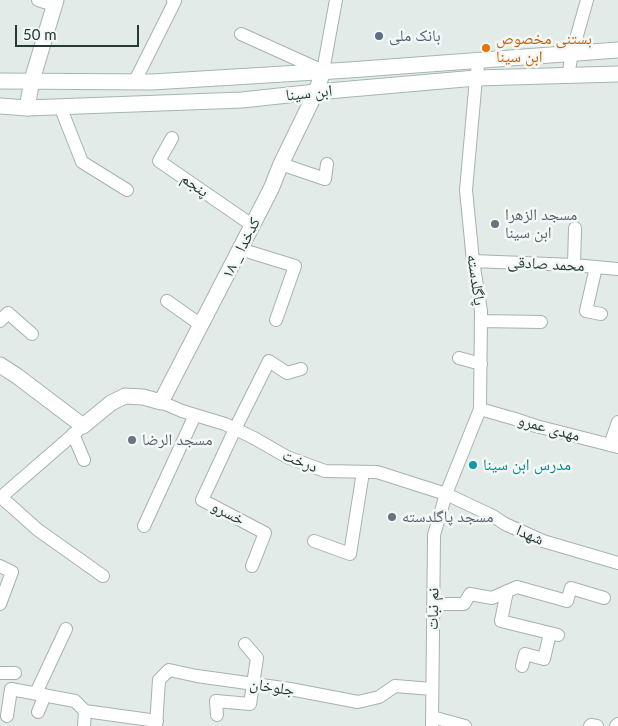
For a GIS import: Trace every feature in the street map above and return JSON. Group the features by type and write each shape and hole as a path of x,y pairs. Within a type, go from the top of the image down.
{"main road":[{"path":"27,108 32,80 55,2"},
{"name":"ابن سینا","path":"0,81 152,82 618,50"},
{"name":"۱۸ _ کدخدا","path":"161,402 271,189 316,92 323,71"},
{"name":"ابن سینا","path":"0,106 27,108 242,100 476,78 618,74"},
{"path":"0,365 17,376 78,430 111,403 125,396 143,397 161,402"}],"street":[{"path":"38,0 55,2"},
{"path":"134,82 175,1 172,0"},
{"path":"242,34 323,71 336,0"},
{"path":"568,76 572,53 587,0"},
{"name":"پاگلدسته","path":"446,494 480,410 481,311 473,261 466,190 479,60"},
{"path":"60,106 82,162 128,190"},
{"name":"پنجم","path":"172,138 159,161 252,225"},
{"path":"281,164 325,179 327,164"},
{"path":"574,264 575,228"},
{"path":"240,249 295,266 276,320"},
{"name":"محمد صادقی","path":"473,261 574,264 618,269"},
{"path":"596,267 586,311 601,314"},
{"path":"167,301 201,325"},
{"path":"0,321 8,313 32,334"},
{"path":"481,321 541,322"},
{"path":"459,358 480,364"},
{"path":"235,429 269,361 288,372 301,369"},
{"name":"درخت","path":"161,402 182,411 225,424 287,457 325,471 377,472 446,494"},
{"name":"مهدی عمرو","path":"480,410 614,446"},
{"path":"144,526 196,415"},
{"path":"614,446 618,422"},
{"name":"خسرو","path":"235,429 202,500 264,533 252,566"},
{"path":"84,460 78,430 0,497 38,530 103,576"},
{"path":"314,541 350,554 363,472"},
{"name":"شهدا","path":"446,494 493,516 504,524 543,541 618,564"},
{"name":"نم نبات","path":"432,722 434,535 446,494"},
{"path":"0,566 12,572 0,604"},
{"path":"433,604 464,604 470,594 492,598 517,587 567,601 571,588 604,598"},
{"path":"507,591 501,621 554,634 544,660 525,654 522,666"},
{"path":"38,712 40,694 66,629"},
{"path":"218,716 216,702 250,704 256,658 245,644"},
{"name":"جلوخان","path":"156,723 159,680 169,670 358,702 379,697 395,686 432,688"},
{"path":"0,673 15,673"},
{"path":"7,716 11,689 75,701 85,711 156,723"},
{"path":"84,726 85,711"},
{"path":"432,722 465,726"},
{"path":"590,726 591,724 597,726"}],"place":[{"name":"بانک ملی","path":"379,36"},
{"name":"بستنی مخصوص ابن سینا","path":"486,48"},
{"name":"مسجد الزهرا ابن سینا","path":"495,224"},
{"name":"مسجد الرضا","path":"132,440"},
{"name":"مدرس ابن سینا","path":"473,465"},
{"name":"مسجد پاگلدسته","path":"392,517"}]}
